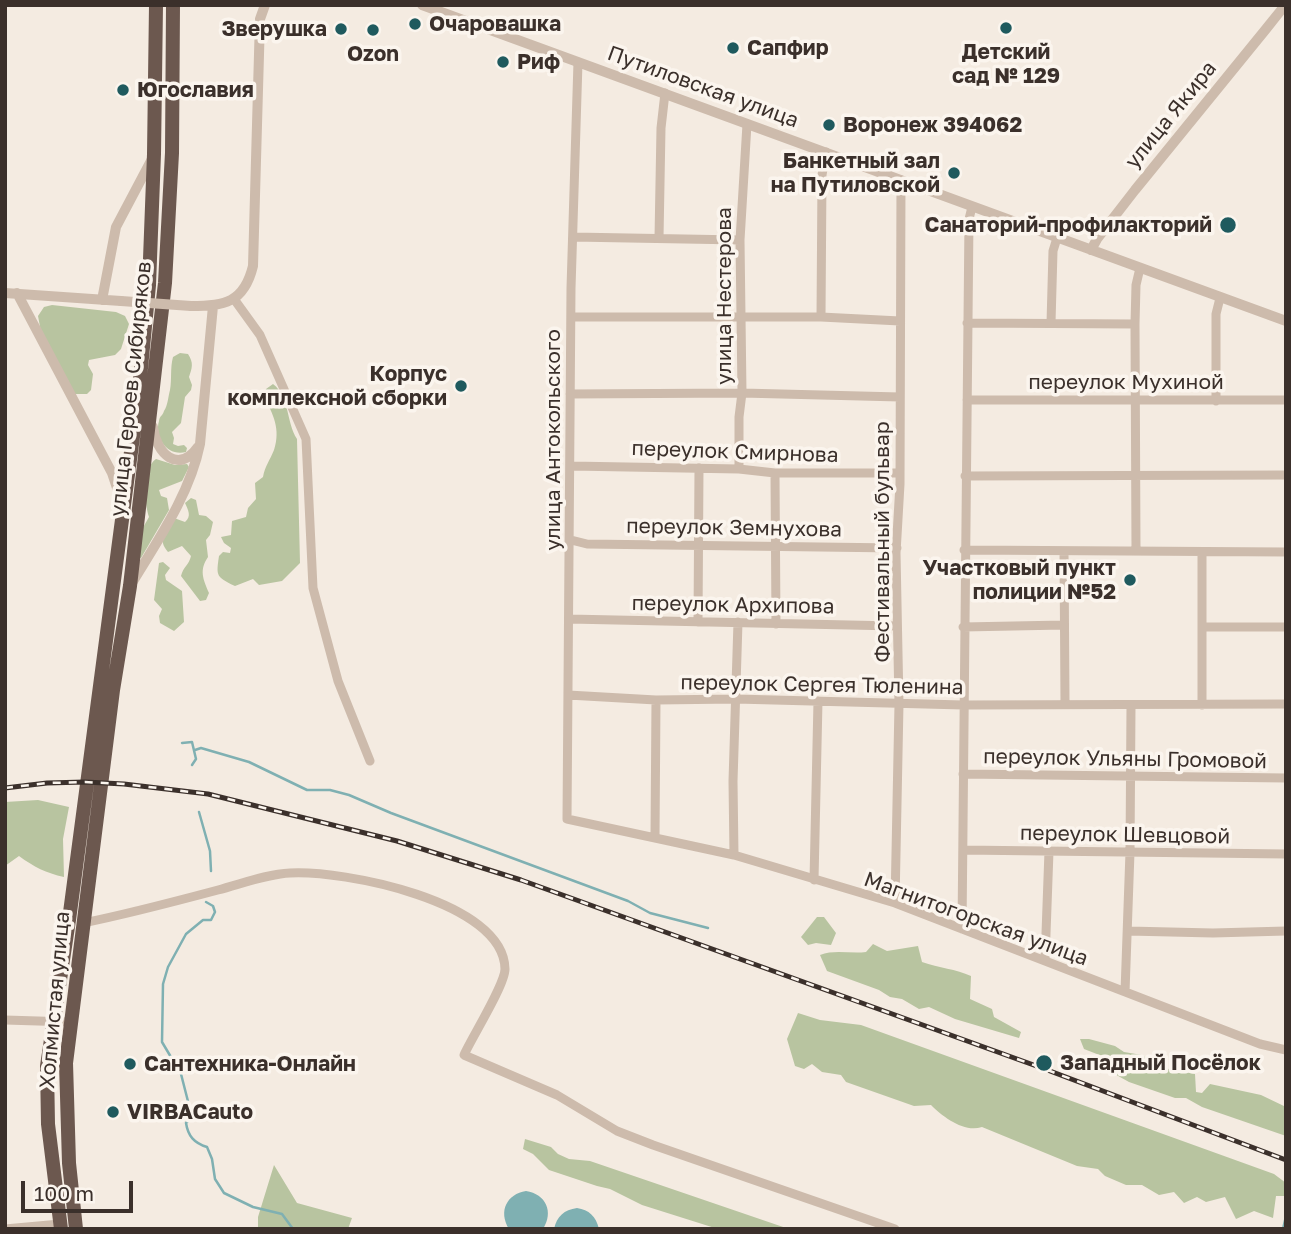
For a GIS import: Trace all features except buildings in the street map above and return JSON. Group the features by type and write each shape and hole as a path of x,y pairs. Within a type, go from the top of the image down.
{"highway":[{"name":"улица Героев Сибиряков","path":"87,775 138,399 148,297 156,5"},
{"name":"улица Героев Сибиряков","path":"102,775 130,586 165,283 172,153 173,5"},
{"name":"Холмистая улица","path":"61,1226 48,1124 47,1066 87,775"},
{"name":"Холмистая улица","path":"76,1229 67,1122 66,1063 102,775"}],"street":[{"path":"11,293 213,306 234,299 246,286 253,266 260,19 265,5"},
{"name":"Путиловская улица","path":"422,5 1286,321"},
{"name":"улица Якира","path":"1091,250 1135,190 1282,9 1282,5"},
{"name":"улица Антокольского","path":"567,819 571,317 578,62"},
{"path":"659,238 661,128 666,93"},
{"name":"улица Нестерова","path":"739,469 742,393 740,240 747,124"},
{"path":"821,317 822,175 826,152"},
{"path":"102,300 116,227 154,154"},
{"name":"Фестивальный бульвар","path":"895,903 901,180"},
{"path":"962,929 967,323 969,219 972,208"},
{"path":"573,237 740,240"},
{"path":"1051,323 1053,251 1057,238"},
{"path":"1136,551 1135,324 1136,285 1140,268"},
{"path":"11,293 112,473 124,508"},
{"path":"1216,401 1216,314 1220,298"},
{"path":"234,299 260,335 306,439 313,588 338,681 370,761"},
{"path":"130,586 181,498 195,465 200,444 213,306"},
{"path":"571,317 821,317 900,321"},
{"path":"967,323 1135,324"},
{"path":"570,394 742,393 900,397"},
{"name":"переулок Мухиной","path":"967,400 1286,400"},
{"path":"151,412 157,446 168,457 189,457 200,444"},
{"name":"переулок Смирнова","path":"571,466 899,474"},
{"path":"698,622 699,468"},
{"path":"775,473 776,624"},
{"path":"965,475 1286,475"},
{"name":"переулок Земнухова","path":"571,540 587,544 897,548"},
{"path":"964,550 1286,552"},
{"path":"1064,551 1065,703"},
{"path":"1202,552 1202,705"},
{"name":"переулок Архипова","path":"569,618 897,626"},
{"path":"734,855 733,781 738,622"},
{"path":"963,627 1064,625"},
{"path":"1203,627 1286,626"},
{"name":"переулок Сергея Тюленина","path":"568,695 656,701 736,699 962,705 1286,704"},
{"path":"655,837 656,701"},
{"path":"814,880 818,701"},
{"path":"1125,992 1131,706"},
{"name":"переулок Ульяны Громовой","path":"963,774 1286,778"},
{"name":"Магнитогорская улица","path":"567,819 734,855 895,903 1260,1044 1286,1049"},
{"name":"переулок Шевцовой","path":"963,850 1286,854"},
{"path":"1045,961 1049,851"},
{"path":"83,923 137,912 289,872 331,875 421,895 449,906 480,924 502,951 505,971 464,1055 557,1095 617,1131 641,1141 895,1229"},
{"path":"1128,931 1286,931"},
{"path":"5,1020 71,1022"},
{"name":"Холмистая улица","path":"5,1229 61,1226"}],"green space":[{"path":"52,305 116,312 125,316 129,324 121,349 115,355 89,360 88,365 93,374 91,390 87,394 74,394 42,337 38,316 44,307"},
{"path":"180,353 188,354 191,360 189,377 192,385 185,397 181,423 172,432 173,444 187,448 186,452 179,453 164,445 158,427 168,401 173,357"},
{"path":"273,384 282,396 297,439 300,563 282,581 259,585 253,579 235,586 221,578 218,572 219,556 223,552 230,553 231,548 221,537 231,535 232,521 246,517 248,508 256,499 255,483 263,477 274,450 276,428 264,397 266,389"},
{"path":"156,459 175,465 187,464 189,467 182,481 159,490 161,496 167,498 169,510 141,558 137,557 141,531 149,517 145,494 146,478"},
{"path":"191,498 196,500 199,515 206,516 213,522 206,540 208,557 203,570 209,593 206,600 200,601 181,576 191,556 182,546 168,552 163,543 164,535 174,518 185,522 187,520 189,513 185,503"},
{"path":"163,562 170,568 165,575 166,580 182,591 184,622 174,631 160,623 162,609 154,600 159,563"},
{"path":"38,800 69,807 63,839 64,877 40,869 19,856 5,866 5,802"},
{"path":"817,917 824,917 836,933 831,945 808,945 801,937"},
{"path":"873,944 887,951 918,946 922,962 971,976 970,999 992,1009 994,1017 1021,1032 1019,1038 955,1019 929,1007 919,1009 902,999 890,997 879,990 827,971 820,955 831,952 866,952"},
{"path":"798,1013 820,1020 861,1025 1274,1174 1286,1183 1286,1196 1276,1196 1273,1218 1254,1211 1236,1219 1225,1197 1206,1202 1197,1197 1184,1203 1174,1192 1159,1195 1142,1185 1126,1185 1105,1176 1098,1169 1077,1166 982,1127 961,1126 931,1105 914,1106 846,1082 841,1075 822,1072 812,1064 804,1069 795,1066 787,1039"},
{"path":"1080,1039 1115,1046 1124,1052 1142,1055 1164,1068 1195,1074 1196,1092 1202,1093 1210,1084 1261,1095 1286,1107 1286,1136 1202,1107 1186,1098 1175,1098 1129,1082 1111,1072 1102,1056 1084,1049"},
{"path":"525,1139 551,1147 569,1159 590,1161 789,1229 718,1229 642,1205 610,1189 549,1170 533,1154 523,1149"},
{"path":"274,1165 297,1203 352,1218 348,1229 258,1229 258,1217"}],"water":[{"path":"526,1191 543,1200 548,1210 546,1223 543,1229 509,1229 504,1216 506,1204 514,1196"},
{"path":"577,1208 591,1214 599,1229 554,1229 562,1214"}],"waterway":[{"path":"182,743 192,742 196,759 192,765"},
{"path":"195,750 201,748 249,762 307,790 330,790 349,795 628,901 650,913 708,928"},
{"path":"199,812 210,851 211,871"},
{"path":"206,902 213,906 215,912 211,920 203,920 186,934 168,967 163,984 162,1042 181,1074 192,1117 186,1123 188,1132 195,1141 207,1147 215,1179 224,1193 253,1207 282,1214 293,1229"},
{"path":"1283,1229 1286,1216"}],"railway":[{"path":"5,788 85,782 208,794 397,841 521,880 1042,1068 1286,1160"}],"place":[{"name":"Очаровашка","path":"415,24"},
{"name":"Детский сад № 129","path":"1006,28"},
{"name":"Зверушка","path":"341,29"},
{"name":"Ozon","path":"373,30"},
{"name":"Сапфир","path":"733,48"},
{"name":"Риф","path":"503,62"},
{"name":"Югославия","path":"123,90"},
{"name":"Воронеж 394062","path":"829,125"},
{"name":"Банкетный зал на Путиловской","path":"954,173"},
{"name":"Cанаторий-профилакторий","path":"1228,225"},
{"name":"Корпус комплексной сборки","path":"461,386"},
{"name":"Участковый пункт полиции №52","path":"1130,580"},
{"name":"Западный Посёлок","path":"1044,1063"},
{"name":"Сантехника-Онлайн","path":"130,1064"},
{"name":"VIRBACauto","path":"113,1112"}]}
